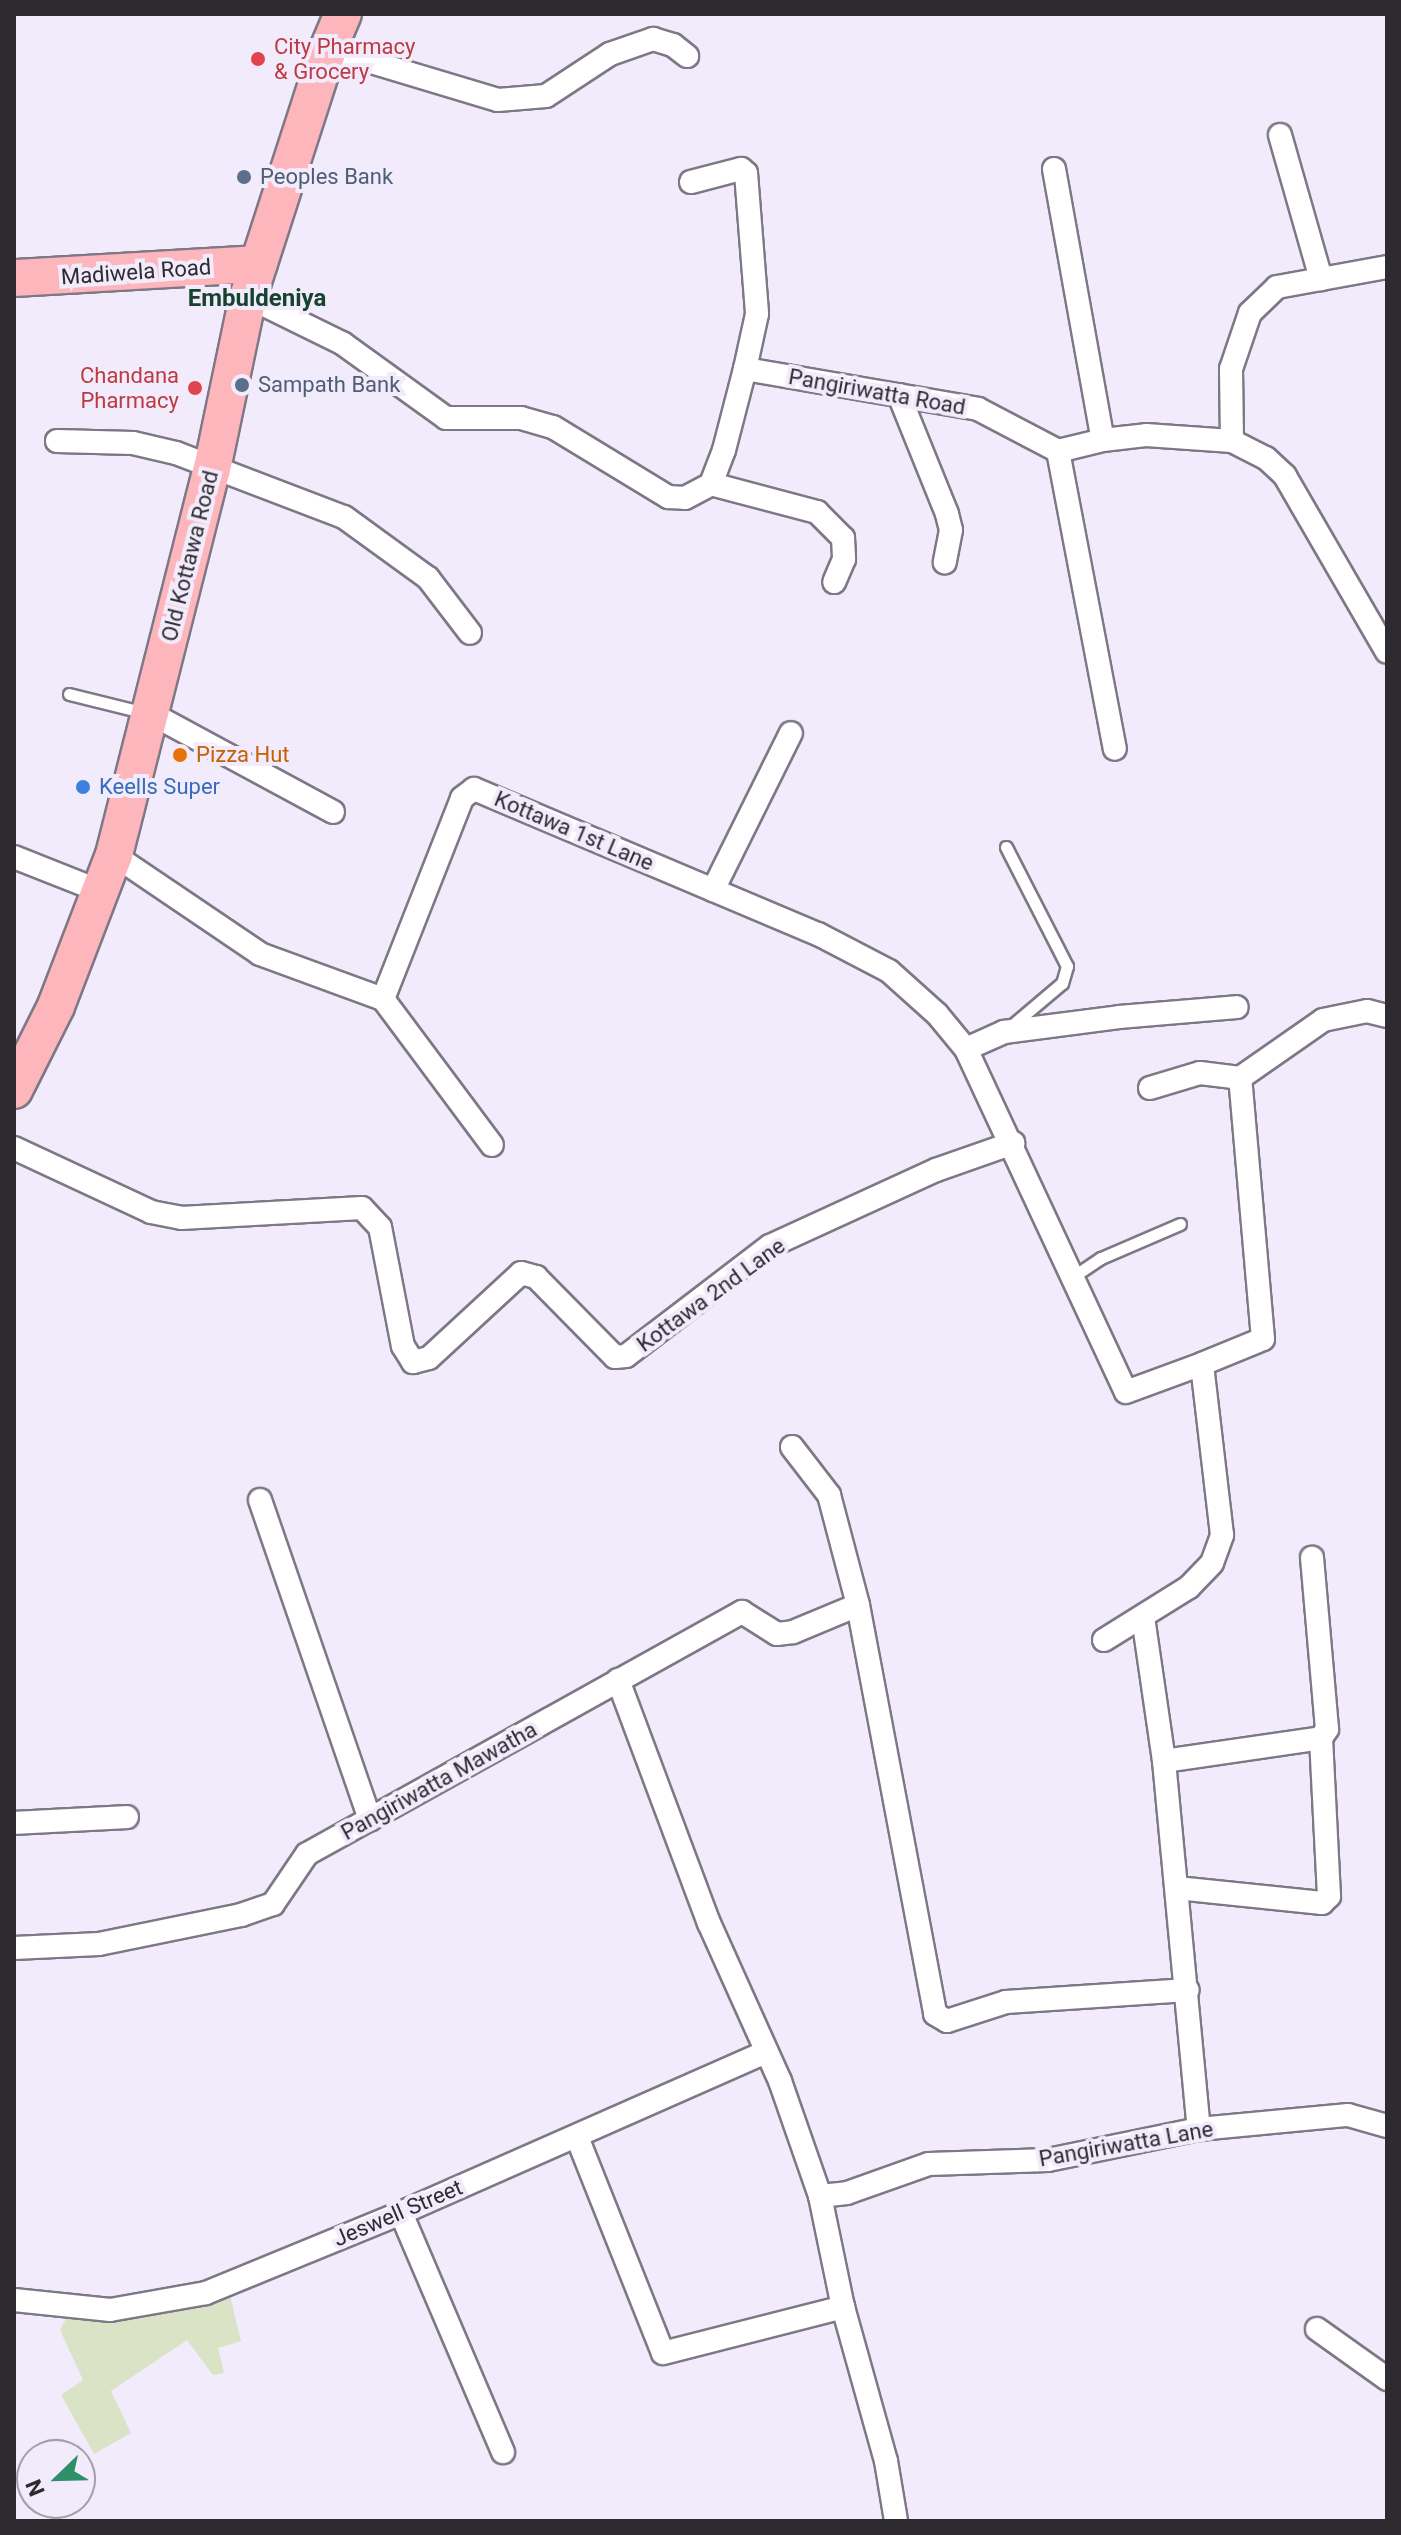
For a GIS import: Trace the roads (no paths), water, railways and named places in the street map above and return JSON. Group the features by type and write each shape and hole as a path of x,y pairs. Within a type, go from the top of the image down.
{"main road":[{"name":"Old Kottawa Road","path":"14,1090 56,1006 114,855 212,469 254,281 328,49 343,14"},
{"name":"Madiwela Road","path":"14,278 254,281"}],"street":[{"path":"328,49 498,100 546,96 610,54 653,39 673,45 687,56"},
{"path":"1280,135 1321,279"},
{"path":"254,281 446,418 521,418 553,427 668,497 685,498 711,484 724,450 757,314 746,173 741,169 691,182"},
{"path":"1054,169 1103,440"},
{"path":"1232,441 1231,369 1250,313 1277,287 1387,267"},
{"name":"Pangiriwatta Road","path":"745,369 978,409 1058,451"},
{"path":"899,395 947,514 951,530 945,562"},
{"path":"1115,749 1058,451 1103,440 1146,435 1232,441 1266,458 1285,476 1387,651"},
{"path":"57,441 133,443 176,453 344,517 428,578 470,633"},
{"path":"711,484 817,512 843,538 844,559 834,582"},
{"path":"150,713 333,812"},
{"path":"713,890 791,733"},
{"name":"Kottawa 1st Lane","path":"383,999 462,798 474,789 818,934 889,971 937,1014 966,1049 1013,1143 1126,1392 1202,1364"},
{"path":"114,855 260,954 383,999 492,1145"},
{"path":"14,857 100,891"},
{"path":"966,1049 1004,1032 1119,1017 1237,1007"},
{"path":"1150,1088 1200,1073 1240,1078 1323,1020 1367,1011 1387,1016"},
{"path":"1104,1640 1189,1587 1212,1563 1222,1535 1202,1364 1263,1339 1240,1078"},
{"name":"Kottawa 2nd Lane","path":"14,1148 151,1212 181,1218 362,1208 380,1227 403,1346 413,1362 429,1358 521,1273 536,1277 615,1357 626,1356 770,1246 936,1170 1013,1143"},
{"path":"792,1447 829,1495 858,1605 935,2014 947,2021 1006,2002 1188,1990"},
{"path":"260,1500 370,1820"},
{"path":"1177,1888 1322,1903 1329,1896 1321,1738 1327,1729 1312,1558"},
{"name":"Pangiriwatta Mawatha","path":"14,1948 99,1944 241,1915 273,1904 307,1854 742,1612 777,1634 793,1632 858,1605"},
{"path":"1143,1617 1164,1761 1199,2129"},
{"path":"618,1680 709,1923 780,2081 820,2196 843,2307 886,2461 896,2521"},
{"path":"1164,1761 1321,1738"},
{"path":"14,1823 127,1817"},
{"name":"Jeswell Street","path":"14,2300 110,2310 206,2293 401,2213 766,2052"},
{"name":"Pangiriwatta Lane","path":"820,2196 847,2193 929,2164 1048,2160 1199,2129 1348,2115 1387,2126"},
{"path":"577,2137 663,2353 843,2307"},
{"path":"401,2213 503,2452"},
{"path":"1317,2329 1387,2379"}],"lane":[{"path":"69,694 150,713"},
{"path":"1004,1032 1062,983 1067,966 1006,847"},
{"path":"1074,1276 1101,1258 1180,1224"}],"place":[{"name":"City Pharmacy & Grocery","path":"258,59"},
{"name":"Peoples Bank","path":"244,177"},
{"name":"Sampath Bank","path":"242,385"},
{"name":"Chandana Pharmacy","path":"195,388"},
{"name":"Pizza Hut","path":"180,755"},
{"name":"Keells Super","path":"83,787"}],"district":[{"name":"Embuldeniya","path":"257,299"}]}
